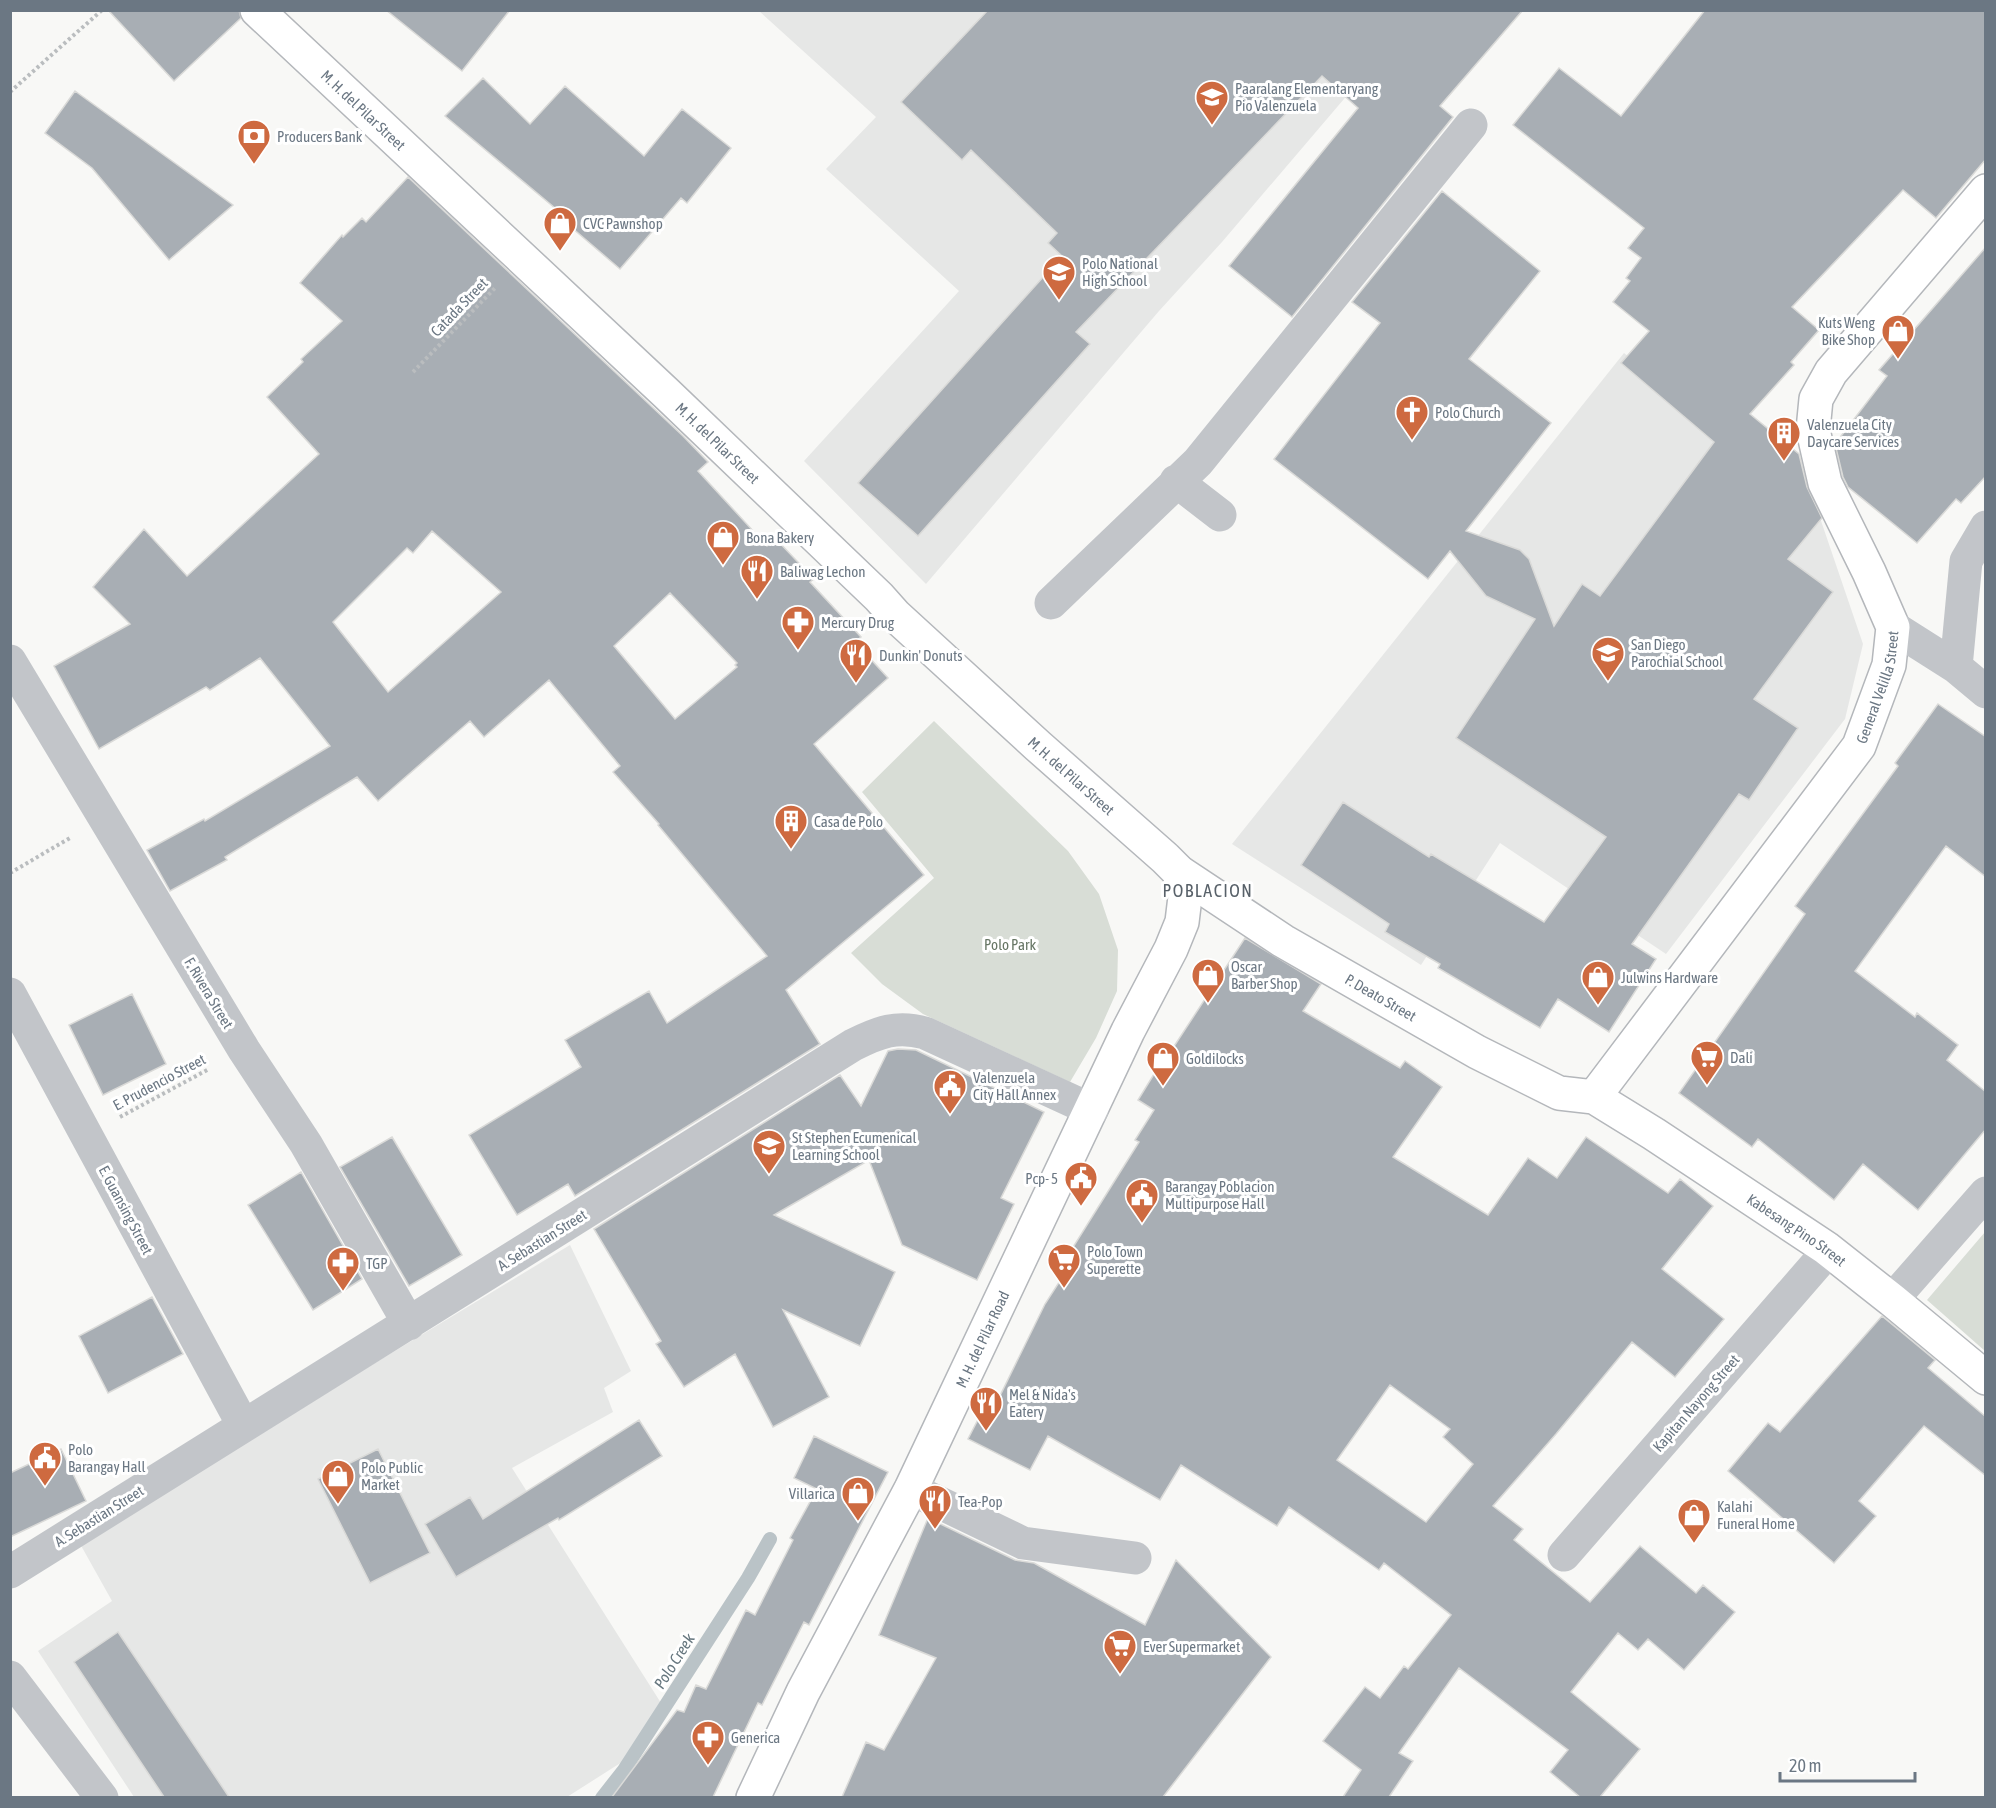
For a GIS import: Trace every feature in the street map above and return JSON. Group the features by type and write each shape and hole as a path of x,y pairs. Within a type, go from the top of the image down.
{"main road":[{"name":"M. H. del Pilar Street","path":"257,10 675,401 895,615 1179,872"},
{"name":"General Velilla Street","path":"1594,1097 1859,746 1889,665 1893,627 1825,483 1813,430 1816,399 1831,372 1986,191"},
{"name":"P. Deato Street","path":"1179,872 1283,941 1477,1052 1558,1093 1594,1097"},
{"name":"M. H. del Pilar Road","path":"753,1797 803,1692 911,1489 1128,1031 1171,949 1182,922 1185,897 1179,872"},
{"name":"Kabesang Pino Street","path":"1594,1097 1654,1134 1828,1251 1892,1300 1986,1378"}],"street":[{"path":"1051,603 1198,462 1471,125"},
{"path":"1176,481 1220,515"},
{"path":"1956,667 1966,561 1986,527"},
{"path":"1893,627 1956,667 1986,692"},
{"name":"F. Rivera Street","path":"10,661 244,1050 306,1144 409,1324"},
{"name":"E. Guansing Street","path":"10,994 243,1425"},
{"name":"A. Sebastian Street","path":"10,1572 853,1044 872,1036 901,1029 925,1033 1092,1110"},
{"path":"1892,1300 1986,1193"},
{"name":"Kapitan Nayong Street","path":"1564,1555 1828,1251"},
{"path":"911,1489 1023,1543 1135,1558"},
{"path":"10,1677 102,1797"}],"path":[{"path":"10,92 102,10"},
{"name":"Catada Street","path":"413,372 522,259"},
{"path":"10,873 104,818"},
{"name":"E. Prudencio Street","path":"86,1135 244,1050"}],"shaded area":[{"name":"Polo National High School","path":"759,11 1419,11 926,584 804,461 959,291 826,169 876,117"},
{"name":"San Diego Parochial School","path":"1624,353 1818,512 1863,644 1845,719 1666,954 1500,843 1421,965 1232,844"},
{"name":"Polo Public Market","path":"570,1245 631,1371 604,1388 613,1412 512,1468 661,1703 622,1762 567,1797 134,1797 38,1651 112,1601 79,1542"}],"green space":[{"name":"Polo Park","path":"934,721 1068,851 1099,894 1118,950 1117,991 1096,1038 1070,1082 923,1014 882,984 851,953 934,878 862,792"},
{"path":"1985,1232 1985,1351 1927,1300"}],"building":[{"path":"108,10 239,10 241,18 174,81"},
{"path":"386,10 510,10 462,71"},
{"path":"988,10 1523,10 1440,106 1453,117 1292,317 1229,266 1358,108 1322,76 1076,332 1090,344 918,536 858,483 1062,256 1048,243 1057,233 971,150 962,160 901,102"},
{"path":"1705,10 1986,10 1986,159 1936,218 1903,190 1792,307 1819,330 1791,362 1794,365 1750,414 1799,454 1807,487 1822,518 1788,559 1833,592 1754,699 1798,728 1749,800 1739,794 1632,944 1656,959 1609,1032 1558,999 1540,1028 1438,968 1440,964 1385,932 1389,924 1301,865 1343,802 1429,857 1431,854 1544,922 1606,837 1456,738 1535,619 1486,596 1450,551 1428,579 1274,459 1380,323 1352,302 1442,191 1540,271 1469,359 1551,423 1466,531 1520,550 1529,559 1554,626 1582,584 1600,596 1714,442 1621,363 1649,331 1613,302 1630,281 1626,278 1641,258 1628,248 1644,228 1513,125 1559,68 1621,116"},
{"path":"483,78 530,124 565,86 644,156 682,109 731,148 687,203 681,198 620,269 571,227 574,224 445,116"},
{"path":"75,91 233,205 169,260 92,168 45,133"},
{"path":"408,177 683,436 708,462 698,471 767,546 775,538 814,579 810,582 861,637 855,642 888,678 814,744 924,875 786,990 820,1044 575,1196 568,1184 517,1215 469,1135 581,1067 565,1040 649,991 667,1023 767,956 659,824 613,772 620,766 549,680 484,737 470,721 378,801 357,777 225,857 227,860 170,891 147,850 204,819 205,821 330,746 260,658 210,690 206,687 99,749 54,666 130,624 93,587 144,529 187,576 319,454 267,397 303,362 301,359 342,321 300,283 342,235 343,237 362,218 366,222","holes":["432,531 501,592 388,692 333,622 407,548 413,553","670,593 737,663 735,665 737,667 675,719 614,646"]},
{"path":"1986,247 1986,476 1961,503 1956,499 1917,543 1848,487 1843,477 1835,444 1887,376 1879,370"},
{"path":"1938,704 1986,737 1986,877 1946,846 1855,971 1915,1017 1917,1013 1958,1045 1947,1060 1986,1092 1986,1129 1918,1210 1863,1164 1834,1200 1758,1139 1752,1147 1679,1093 1805,914 1795,906 1898,766 1895,763"},
{"path":"1245,938 1321,984 1303,1011 1400,1068 1405,1061 1442,1087 1393,1157 1488,1215 1528,1158 1557,1178 1586,1137 1668,1193 1680,1179 1713,1206 1662,1269 1724,1319 1675,1377 1632,1342 1493,1506 1523,1529 1514,1540 1590,1602 1640,1546 1696,1593 1703,1585 1735,1612 1684,1670 1648,1639 1638,1650 1618,1633 1571,1692 1640,1749 1600,1797 1580,1797 1550,1772 1568,1750 1459,1668 1399,1753 1413,1761 1389,1797 1343,1797 1361,1770 1323,1741 1365,1687 1380,1698 1404,1666 1408,1669 1451,1615 1384,1563 1379,1570 1289,1507 1277,1526 1181,1465 1160,1500 1048,1436 1030,1470 968,1439 985,1406 993,1410 1045,1304 1076,1256 1070,1252 1139,1142 1135,1140 1154,1110 1138,1100 1167,1053 1169,1054","holes":["1390,1385 1450,1429 1443,1437 1473,1464 1426,1522 1337,1460"]},
{"path":"132,994 166,1064 103,1095 69,1025"},
{"path":"916,1050 1044,1112 1001,1198 1014,1204 977,1280 902,1245 869,1160 774,1215 895,1272 860,1346 783,1310 829,1397 773,1427 735,1354 684,1387 656,1344 661,1341 594,1229 840,1075 861,1106 888,1051"},
{"path":"392,1137 462,1255 409,1286 340,1167"},
{"path":"301,1172 362,1279 313,1310 248,1205"},
{"path":"152,1297 183,1354 108,1393 79,1336"},
{"path":"1882,1316 1935,1360 1928,1368 1986,1417 1986,1476 1924,1426 1859,1501 1876,1516 1834,1563 1728,1471 1768,1423 1780,1432"},
{"path":"639,1420 662,1456 559,1520 558,1518 456,1577 425,1524 470,1497 483,1519"},
{"path":"814,1436 888,1472 809,1625 804,1622 762,1705 758,1703 713,1797 612,1797 677,1710 684,1712 696,1685 706,1689 746,1610 755,1615 793,1540 790,1538 817,1489 794,1478"},
{"name":"Polo Barangay Hall","path":"61,1449 86,1501 10,1537 10,1473"},
{"path":"378,1449 430,1553 370,1583 318,1479"},
{"path":"928,1518 1015,1560 1034,1563 1145,1625 1176,1560 1271,1657 1163,1797 842,1797 866,1742 884,1750 936,1658 879,1635"},
{"path":"118,1632 229,1797 164,1797 74,1662"}],"waterway":[{"name":"Polo Creek","path":"602,1798 624,1770 748,1578 770,1539"}],"place":[{"name":"Paaralang Elementaryang Pio Valenzuela","path":"1212,126"},
{"name":"Producers Bank","path":"254,165"},
{"name":"CVC Pawnshop","path":"560,252"},
{"name":"Polo National High School","path":"1059,301"},
{"name":"Kuts Weng Bike Shop","path":"1898,360"},
{"name":"Polo Church","path":"1412,441"},
{"name":"Valenzuela City Daycare Services","path":"1784,462"},
{"name":"Bona Bakery","path":"723,566"},
{"name":"Baliwag Lechon","path":"757,600"},
{"name":"Mercury Drug","path":"798,651"},
{"name":"San Diego Parochial School","path":"1608,682"},
{"name":"Dunkin' Donuts","path":"856,684"},
{"name":"Casa de Polo","path":"791,850"},
{"name":"Oscar Barber Shop","path":"1208,1004"},
{"name":"Julwins Hardware","path":"1598,1006"},
{"name":"Dali","path":"1707,1086"},
{"name":"Goldilocks","path":"1163,1087"},
{"name":"Valenzuela City Hall Annex","path":"950,1115"},
{"name":"St Stephen Ecumenical Learning School","path":"769,1175"},
{"name":"Pcp- 5","path":"1081,1207"},
{"name":"Barangay Poblacion Multipurpose Hall","path":"1142,1224"},
{"name":"Polo Town Superette","path":"1064,1289"},
{"name":"TGP","path":"343,1292"},
{"name":"Mel & Nida's Eatery","path":"986,1432"},
{"name":"Polo Barangay Hall","path":"45,1487"},
{"name":"Polo Public Market","path":"338,1505"},
{"name":"Villarica","path":"858,1522"},
{"name":"Tea-Pop","path":"935,1530"},
{"name":"Kalahi Funeral Home","path":"1694,1544"},
{"name":"Ever Supermarket","path":"1120,1675"},
{"name":"Generica","path":"708,1766"}],"district":[{"name":"POBLACION","path":"1208,890"}]}
